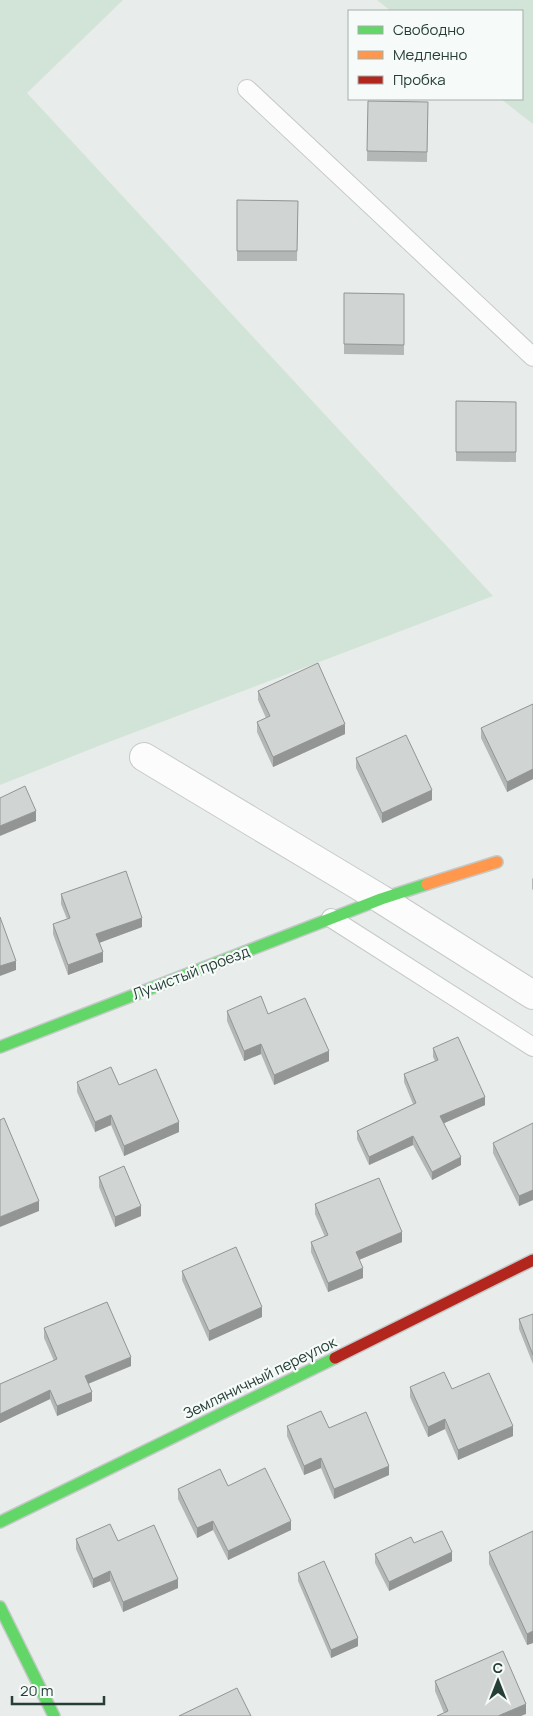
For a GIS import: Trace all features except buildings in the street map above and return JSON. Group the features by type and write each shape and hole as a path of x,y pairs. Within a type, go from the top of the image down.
{"street":[{"path":"144,757 381,899 533,995"},
{"name":"Лучистый проезд","path":"0,1047 381,899 497,862"},
{"name":"Земляничный переулок","path":"0,1522 533,1260"},
{"path":"0,1607 54,1716"}],"lane":[{"path":"247,89 533,357"},
{"path":"331,918 533,1047"}],"green space":[{"path":"0,0 123,0 27,93 493,596 0,785"},
{"path":"377,0 533,0 533,124 502,100 523,100 523,10 390,10"}],"traffic: fast":[{"path":"0,1047 381,899 427,884"},
{"path":"0,1522 335,1358"},
{"path":"0,1607 54,1716"}],"traffic: slow":[{"path":"427,884 497,862"}],"traffic: jam":[{"path":"335,1358 533,1260"}]}
